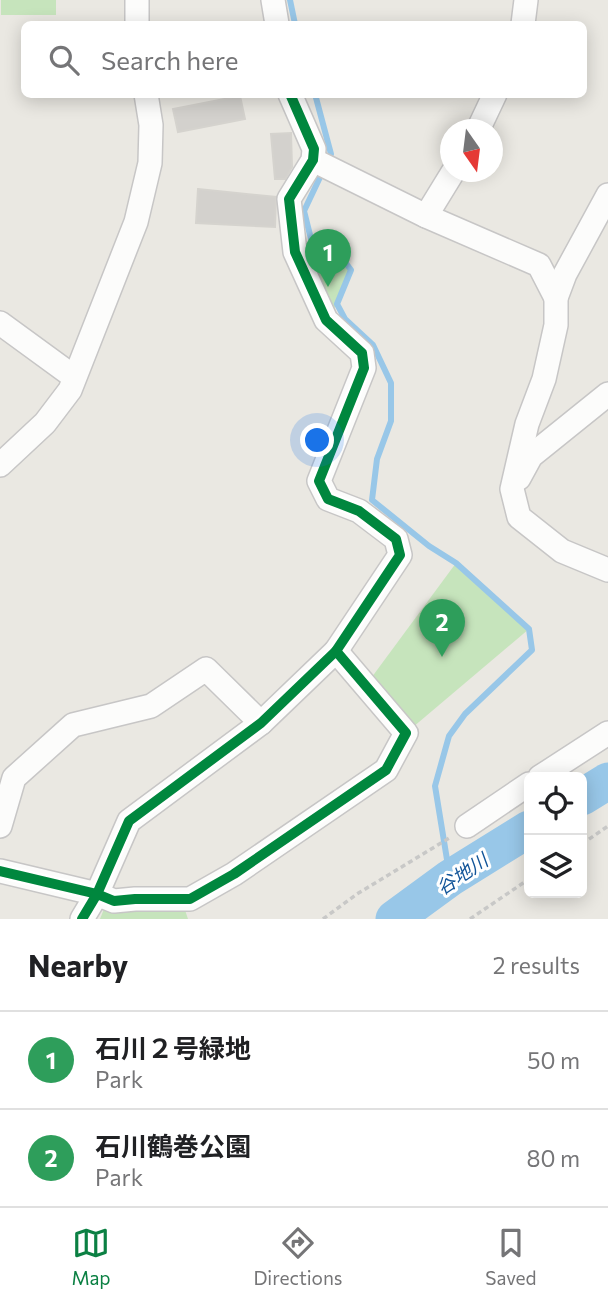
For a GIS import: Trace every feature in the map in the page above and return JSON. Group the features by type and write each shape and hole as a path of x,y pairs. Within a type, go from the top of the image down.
{"street":[{"path":"137,0 137,21"},
{"path":"272,0 276,21"},
{"path":"523,21 526,0"},
{"path":"0,465 46,423 70,390 136,222 150,163 151,125 147,98"},
{"path":"82,919 97,894 129,821 261,723 336,651 400,555 396,539 359,511 328,499 319,481 364,368 362,352 326,320 295,252 289,199 316,161 314,149 292,98"},
{"path":"483,119 493,98"},
{"path":"316,161 426,216 539,265 556,298"},
{"path":"426,216 447,182"},
{"path":"608,195 565,274 556,298 556,325 544,379 527,424 512,489 519,517 562,551 608,570"},
{"path":"0,323 74,377"},
{"path":"512,489 531,456 608,394"},
{"path":"0,871 97,894 114,901 190,899 234,874 386,770 407,733 336,651"},
{"path":"0,826 14,778 73,725 151,706 206,669 261,723"},
{"path":"548,772 608,733"},
{"path":"462,830 524,787"}],"path":[{"path":"587,841 608,826"},
{"path":"323,919 357,894 462,830"},
{"path":"470,919 524,882"},
{"path":"482,913 484,919"}],"green space":[{"path":"1,0 56,0 56,15 1,15"},
{"path":"311,239 342,258 351,270 337,304 326,320 295,252"},
{"path":"456,563 529,629 406,733 366,685"},
{"path":"104,909 185,910 188,919 100,919"}],"building":[{"path":"240,98 245,119 178,132 173,109"},
{"path":"291,133 292,167 285,179 275,179 271,134"},
{"path":"198,189 276,197 275,227 196,223"}],"waterway":[{"path":"290,0 294,21"},
{"path":"316,98 331,154 304,211 311,239 342,258 351,270 337,304 345,319 373,345 391,383 391,421 377,459 372,500 429,546 456,563 529,629 532,650 465,714 449,736 435,786 450,878"},
{"name":"谷地川","path":"587,794 608,781"},
{"name":"谷地川","path":"394,919 450,878 524,832"}],"cycle path":[{"path":"82,919 97,894 129,821 261,723 336,651 400,555 396,539 359,511 328,499 319,481 364,368 362,353 326,320 295,252 289,199 313,160 314,149 292,98"},
{"path":"0,871 97,894 114,901 190,899 234,874 386,770 406,733 336,651"}],"place":[{"name":"石川２号緑地","path":"328,287"},
{"name":"石川鶴巻公園","path":"442,657"}]}
